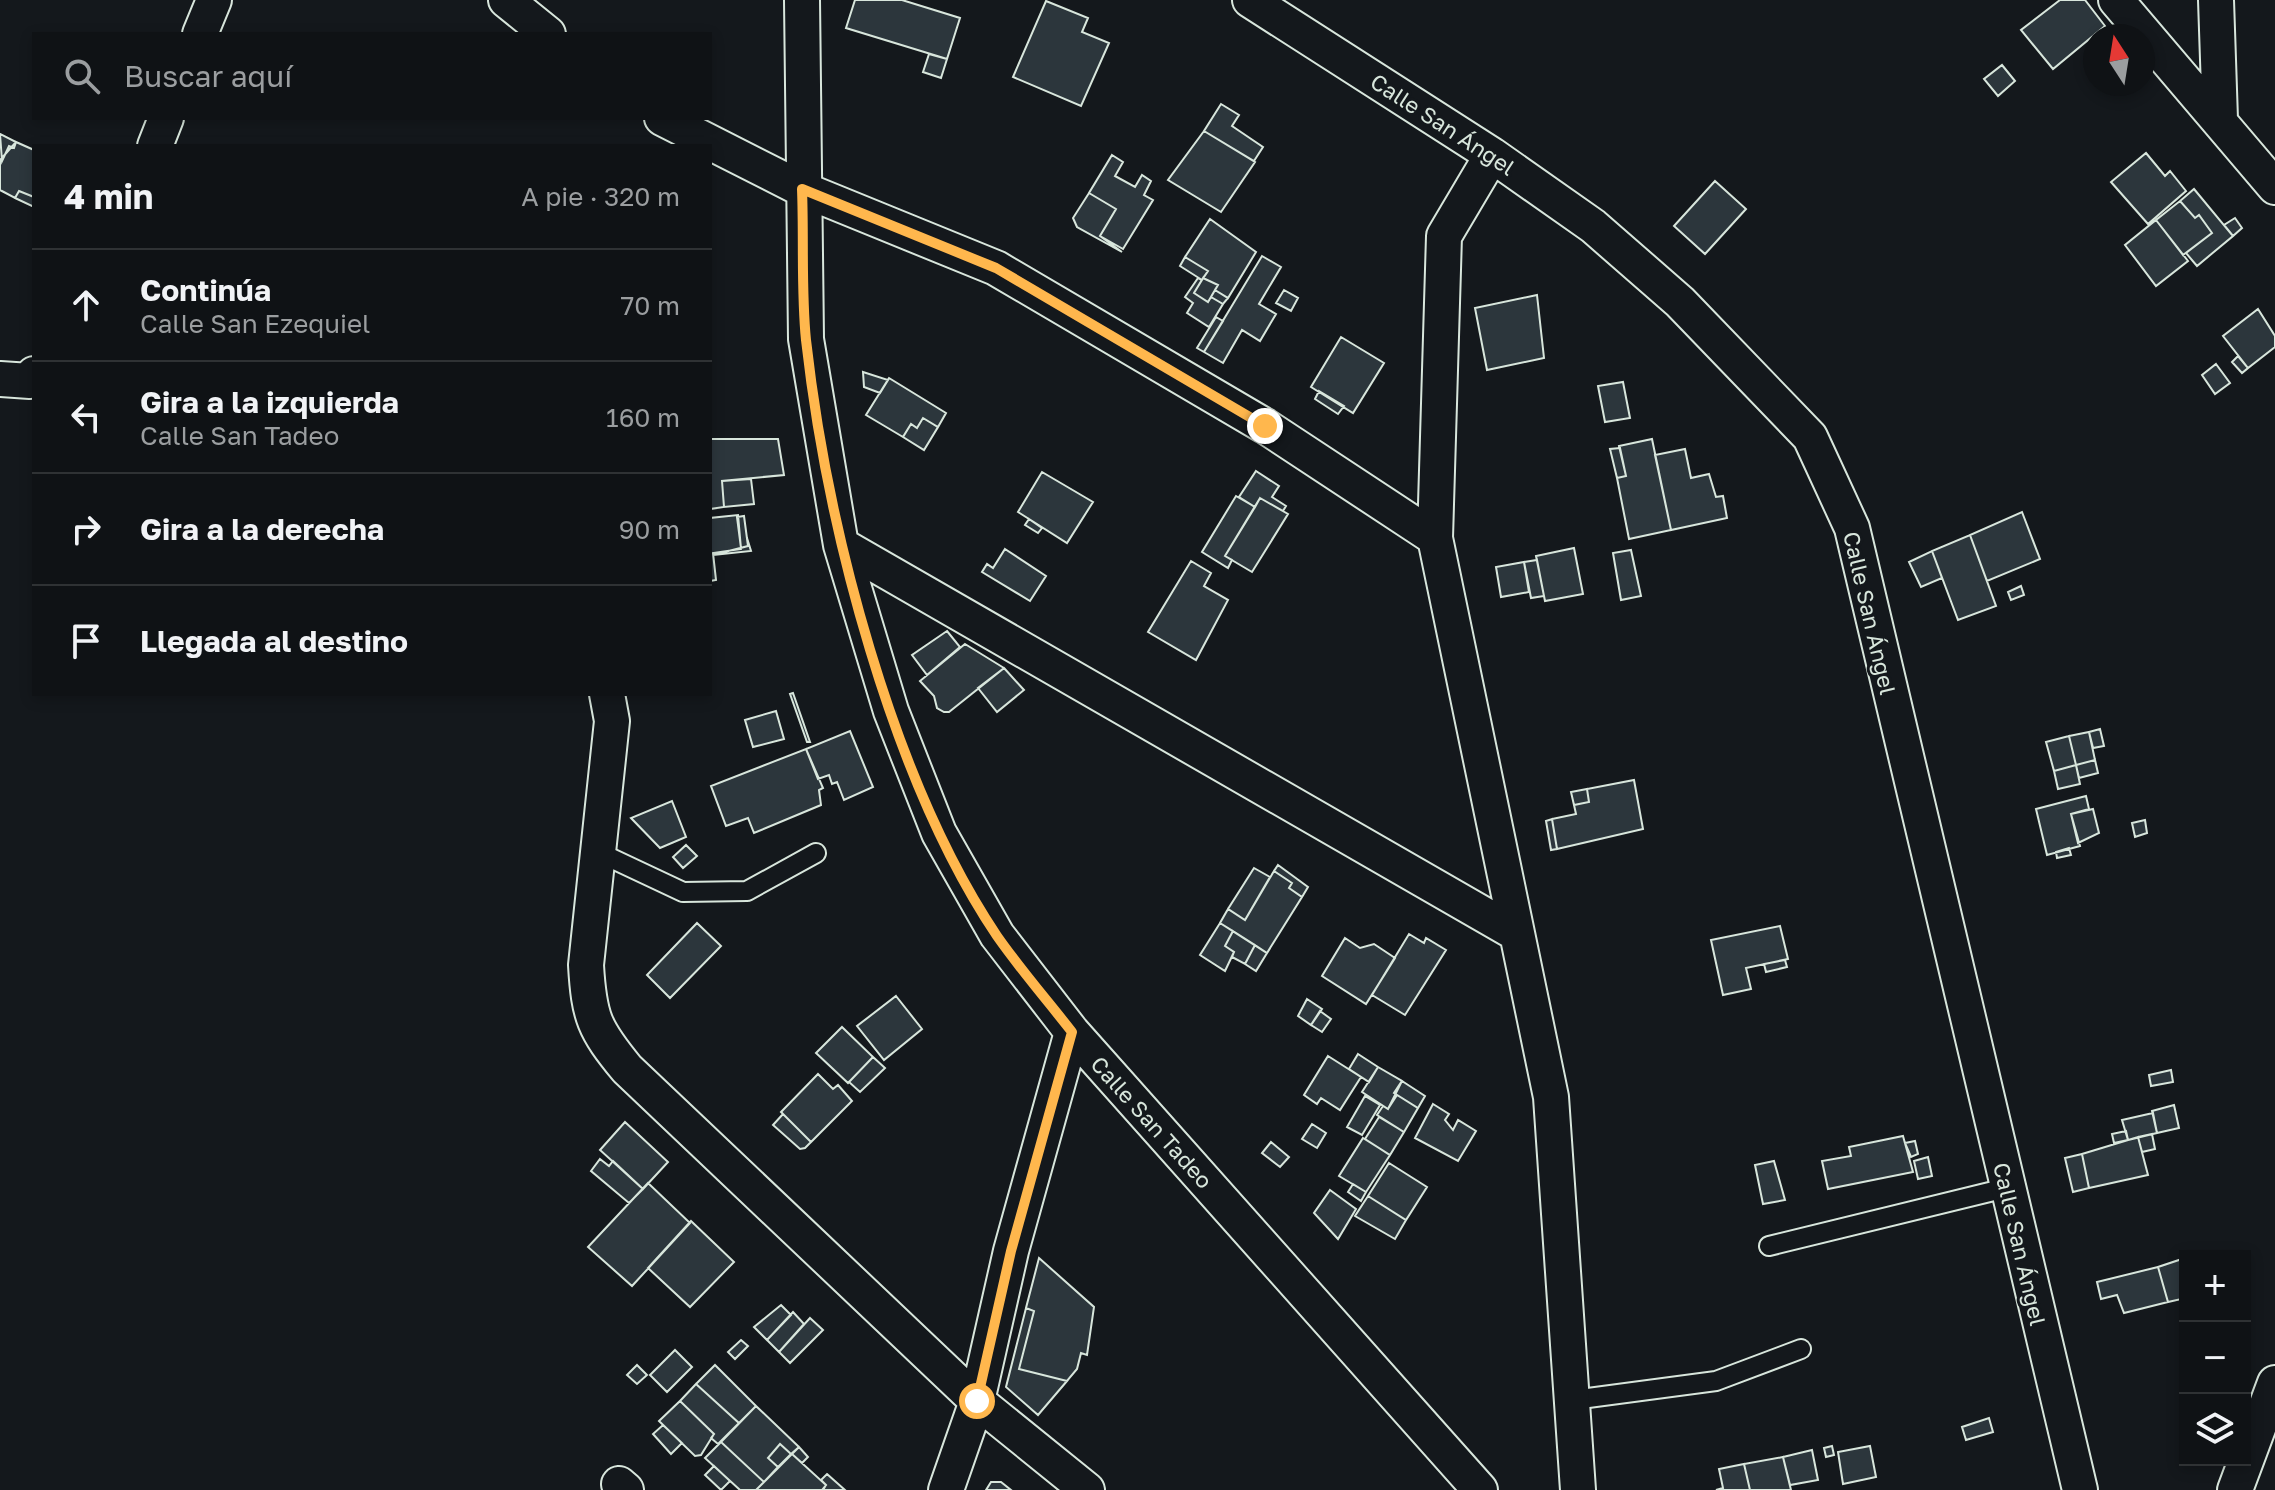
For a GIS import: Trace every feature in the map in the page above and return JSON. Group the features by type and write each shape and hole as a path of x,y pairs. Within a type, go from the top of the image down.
{"street":[{"path":"201,32 214,0"},
{"path":"506,0 546,32"},
{"name":"Calle San Tadeo","path":"802,0 806,339 841,545 891,711 939,833 997,935 1072,1032 1480,1490"},
{"name":"Calle San Ángel","path":"1250,0 1492,155 1593,226 1680,302 1810,437 1852,528 2080,1490"},
{"path":"2116,0 2275,187"},
{"path":"2216,0 2220,119"},
{"path":"156,144 165,120"},
{"path":"666,120 802,189 996,268 1265,426 1435,538"},
{"path":"1492,155 1444,236 1435,538 1514,932 1551,1097 1578,1490"},
{"path":"841,545 1514,932"},
{"path":"607,696 612,721 586,965 588,1002 598,1033 627,1069 977,1401 1087,1490"},
{"path":"946,1490 977,1401 1011,1251 1072,1032"},
{"path":"2235,1490 2275,1383"}],"lane":[{"path":"598,852 683,892 747,891 816,853"},
{"path":"1769,1246 2006,1188"},
{"path":"1573,1400 1716,1381 1801,1349"}],"building":[{"path":"855,0 902,0 960,18 947,59 846,28"},
{"path":"2060,0 2085,0 2103,24 2083,24 2083,44 2053,69 2021,30"},
{"path":"1046,1 1088,18 1082,32 1109,43 1081,106 1013,77"},
{"path":"929,54 947,59 941,78 923,72"},
{"path":"2002,65 2015,81 1998,96 1984,79"},
{"path":"1221,104 1239,115 1232,126 1263,147 1254,161 1204,131"},
{"path":"1204,131 1255,162 1221,212 1168,180"},
{"path":"0,134 16,142 14,148 9,146 2,161"},
{"path":"16,142 32,149 32,196 19,191 15,198 0,190 0,160"},
{"path":"2146,153 2165,176 2170,171 2186,191 2148,224 2111,182"},
{"path":"1112,155 1123,162 1115,176 1135,187 1142,175 1151,181 1144,195 1153,200 1123,249 1100,236 1116,209 1089,193"},
{"path":"1715,181 1746,209 1705,254 1674,226"},
{"path":"2194,189 2233,236 2197,266 2186,253 2212,233 2199,215 2195,218 2180,201"},
{"path":"19,191 32,196 32,206 15,198"},
{"path":"1089,193 1116,209 1100,236 1122,252 1077,227 1073,218"},
{"path":"2180,201 2195,218 2199,215 2212,233 2183,255 2156,220"},
{"path":"2235,218 2242,228 2233,236 2224,225"},
{"path":"1210,219 1256,252 1228,298 1215,290 1218,285 1203,278 1208,271 1185,257"},
{"path":"2156,220 2188,261 2156,286 2125,245"},
{"path":"1262,256 1281,267 1259,304 1276,314 1260,341 1242,330 1223,363 1204,352"},
{"path":"1185,257 1208,271 1202,280 1180,266"},
{"path":"1198,278 1202,280 1194,293 1208,302 1211,297 1223,304 1209,327 1187,313 1193,303 1185,297"},
{"path":"1203,278 1218,285 1208,302 1194,293"},
{"path":"1215,290 1228,298 1223,304 1211,297"},
{"path":"1284,290 1298,298 1291,311 1276,303"},
{"path":"1537,295 1544,358 1487,370 1475,308"},
{"path":"2258,309 2275,336 2275,347 2248,368 2223,336"},
{"path":"1216,317 1223,321 1204,352 1197,348"},
{"path":"1341,337 1384,363 1353,413 1311,387"},
{"path":"2238,356 2248,368 2242,373 2232,362"},
{"path":"2216,364 2230,383 2215,394 2202,375"},
{"path":"863,372 888,380 880,393 864,387"},
{"path":"889,378 946,413 938,427 923,418 917,428 911,424 903,437 866,415"},
{"path":"1623,382 1630,418 1605,422 1598,386"},
{"path":"1319,391 1344,406 1338,414 1315,399"},
{"path":"923,418 938,427 924,450 903,437 911,424 917,428"},
{"path":"712,439 778,439 784,475 722,481 724,507 712,509"},
{"path":"1652,439 1671,530 1629,539 1617,478 1626,476 1619,446"},
{"path":"1620,448 1626,476 1617,478 1610,449"},
{"path":"1685,449 1691,478 1709,474 1716,497 1723,496 1727,518 1671,530 1655,455"},
{"path":"1256,471 1279,486 1272,497 1286,506 1283,511 1260,498 1255,507 1239,497"},
{"path":"1042,472 1093,502 1067,543 1018,512"},
{"path":"751,479 754,504 724,507 722,481"},
{"path":"1236,496 1255,507 1225,556 1232,560 1228,568 1202,552"},
{"path":"1260,498 1288,514 1252,572 1225,556"},
{"path":"2022,512 2040,559 1987,581 1970,535"},
{"path":"738,515 741,549 713,553 716,580 712,581 712,518"},
{"path":"744,516 748,546 741,548 737,517"},
{"path":"1029,519 1042,528 1038,533 1025,525"},
{"path":"1970,535 1996,606 1958,620 1932,551"},
{"path":"747,538 751,551 713,555 748,546"},
{"path":"1574,548 1583,594 1545,601 1536,556"},
{"path":"1005,549 1046,576 1030,601 982,572 987,564 993,568"},
{"path":"1631,550 1641,596 1621,600 1613,553"},
{"path":"1932,551 1942,578 1921,587 1909,562"},
{"path":"1537,560 1544,596 1531,598 1524,562"},
{"path":"1191,561 1211,573 1204,586 1228,600 1196,660 1148,632"},
{"path":"1524,562 1529,592 1501,597 1496,567"},
{"path":"2021,586 2024,595 2011,600 2008,592"},
{"path":"947,631 960,647 927,675 912,655"},
{"path":"965,644 1004,668 949,712 944,712 937,708 934,696 920,681"},
{"path":"1004,668 1024,690 997,712 978,688"},
{"path":"793,693 810,742 807,742 790,694"},
{"path":"776,711 784,739 753,747 745,720"},
{"path":"2100,729 2104,746 2093,748 2089,732"},
{"path":"850,731 873,787 844,800 837,782 832,784 829,775 818,779 806,749"},
{"path":"2089,732 2095,760 2076,765 2069,736"},
{"path":"2069,736 2076,765 2054,771 2046,742"},
{"path":"806,749 823,788 819,790 821,805 754,833 748,818 726,826 711,786"},
{"path":"2095,760 2098,773 2079,778 2076,765"},
{"path":"2076,765 2080,784 2058,789 2054,771"},
{"path":"1634,780 1643,829 1557,849 1552,819 1576,814 1574,805 1589,802 1587,789"},
{"path":"1587,789 1589,802 1574,805 1571,792"},
{"path":"2086,796 2089,809 2071,814 2080,846 2047,855 2036,809"},
{"path":"672,801 686,837 660,848 631,818"},
{"path":"2093,809 2099,833 2078,843 2071,814"},
{"path":"1552,819 1557,849 1551,850 1546,821"},
{"path":"2145,820 2147,833 2135,837 2132,823"},
{"path":"686,845 697,856 683,868 673,857"},
{"path":"2069,848 2071,855 2057,858 2056,852"},
{"path":"1278,865 1308,887 1302,897 1289,888 1292,883 1274,871"},
{"path":"1254,868 1270,877 1245,920 1228,909"},
{"path":"1274,871 1292,883 1289,888 1302,897 1267,953 1220,923 1228,909 1245,920"},
{"path":"697,923 721,946 670,998 647,975"},
{"path":"1220,923 1233,931 1225,946 1234,952 1225,971 1200,955"},
{"path":"1780,926 1788,959 1746,968 1751,989 1723,995 1711,940"},
{"path":"1233,931 1255,945 1245,964 1232,957 1234,952 1225,946"},
{"path":"1409,934 1424,943 1426,938 1446,950 1405,1015 1372,995"},
{"path":"1345,938 1360,948 1374,944 1395,958 1366,1004 1322,976"},
{"path":"1255,945 1267,953 1256,971 1245,964"},
{"path":"1785,960 1787,967 1766,972 1764,964"},
{"path":"896,996 922,1029 884,1060 857,1026"},
{"path":"1307,999 1322,1009 1311,1025 1298,1016"},
{"path":"1320,1011 1331,1019 1322,1032 1311,1025"},
{"path":"842,1027 873,1057 848,1083 816,1053"},
{"path":"1358,1054 1378,1067 1369,1082 1349,1069"},
{"path":"1328,1056 1361,1077 1340,1110 1321,1098 1317,1104 1304,1095"},
{"path":"873,1057 885,1068 860,1092 849,1082"},
{"path":"1378,1067 1402,1081 1388,1109 1362,1092"},
{"path":"2171,1070 2173,1082 2151,1086 2149,1075"},
{"path":"818,1074 833,1089 838,1085 852,1101 811,1142 781,1112"},
{"path":"1402,1081 1425,1096 1418,1108 1394,1093"},
{"path":"1397,1095 1418,1108 1404,1132 1377,1115 1383,1106 1388,1109"},
{"path":"1365,1096 1380,1105 1362,1135 1347,1127"},
{"path":"1433,1104 1449,1114 1445,1120 1453,1130 1458,1120 1476,1131 1458,1161 1415,1138"},
{"path":"2174,1105 2179,1128 2157,1133 2152,1111"},
{"path":"2153,1113 2157,1133 2128,1140 2122,1120"},
{"path":"783,1114 811,1142 805,1148 800,1149 773,1125"},
{"path":"1379,1117 1404,1132 1390,1155 1365,1139"},
{"path":"625,1122 668,1162 643,1189 600,1150"},
{"path":"1312,1124 1326,1133 1317,1148 1302,1139"},
{"path":"2126,1131 2128,1140 2114,1143 2112,1134"},
{"path":"2152,1134 2155,1149 2142,1152 2138,1137"},
{"path":"1903,1136 1913,1172 1828,1189 1822,1161 1851,1156 1849,1147"},
{"path":"2138,1137 2148,1175 2089,1188 2082,1154"},
{"path":"1363,1138 1390,1155 1366,1192 1339,1176"},
{"path":"1915,1141 1918,1154 1911,1157 1905,1143"},
{"path":"1271,1142 1289,1157 1280,1167 1262,1153"},
{"path":"2082,1154 2089,1188 2073,1192 2065,1158"},
{"path":"1928,1157 1932,1176 1918,1179 1914,1161"},
{"path":"600,1159 609,1166 613,1161 643,1189 629,1203 591,1171"},
{"path":"1774,1161 1785,1200 1763,1204 1755,1165"},
{"path":"1389,1163 1427,1187 1406,1220 1368,1196"},
{"path":"648,1183 690,1223 632,1286 588,1247"},
{"path":"1353,1184 1366,1192 1361,1201 1348,1192"},
{"path":"1330,1190 1356,1209 1338,1239 1314,1213"},
{"path":"1368,1196 1406,1220 1395,1239 1355,1216"},
{"path":"691,1221 734,1262 690,1307 648,1268"},
{"path":"1039,1258 1094,1307 1087,1355 1081,1353 1077,1369 1067,1381 1019,1369 1034,1311 1026,1308"},
{"path":"2179,1260 2179,1299 2168,1302 2158,1267"},
{"path":"2158,1267 2168,1302 2124,1313 2117,1295 2101,1299 2097,1282"},
{"path":"781,1305 791,1315 767,1340 754,1327"},
{"path":"1026,1308 1034,1311 1019,1369 1067,1381 1038,1415 1006,1387"},
{"path":"793,1312 804,1324 779,1352 767,1340"},
{"path":"810,1318 823,1330 790,1363 779,1352"},
{"path":"741,1340 748,1346 735,1359 728,1352"},
{"path":"675,1350 692,1367 667,1392 650,1375"},
{"path":"637,1365 647,1375 637,1384 627,1375"},
{"path":"715,1365 756,1406 739,1423 696,1384"},
{"path":"696,1384 739,1423 718,1444 711,1438 714,1434 680,1401"},
{"path":"680,1401 714,1434 701,1455 695,1456 659,1421"},
{"path":"756,1406 799,1447 791,1454 780,1444 768,1458 778,1467 764,1482 721,1442"},
{"path":"1989,1418 1993,1432 1966,1440 1962,1427"},
{"path":"663,1425 682,1443 671,1454 653,1434"},
{"path":"721,1442 764,1482 756,1490 740,1490 705,1458"},
{"path":"780,1444 791,1454 778,1467 768,1458"},
{"path":"1832,1446 1834,1455 1826,1457 1824,1448"},
{"path":"1870,1446 1876,1477 1843,1484 1838,1452"},
{"path":"799,1447 808,1457 802,1463 792,1454"},
{"path":"1812,1450 1818,1480 1790,1485 1783,1457"},
{"path":"792,1454 826,1485 822,1490 756,1490"},
{"path":"1783,1457 1791,1490 1750,1490 1744,1464"},
{"path":"1744,1464 1750,1490 1716,1490 1723,1488 1719,1469"},
{"path":"714,1466 730,1481 721,1490 705,1475"},
{"path":"827,1474 845,1490 823,1490 826,1485 821,1480"},
{"path":"991,1482 1001,1482 1011,1490 986,1490"}],"route":[{"path":"977,1401 1011,1251 1072,1032 997,935 939,833 891,711 841,545 806,339 802,189 996,268 1265,426"}]}
